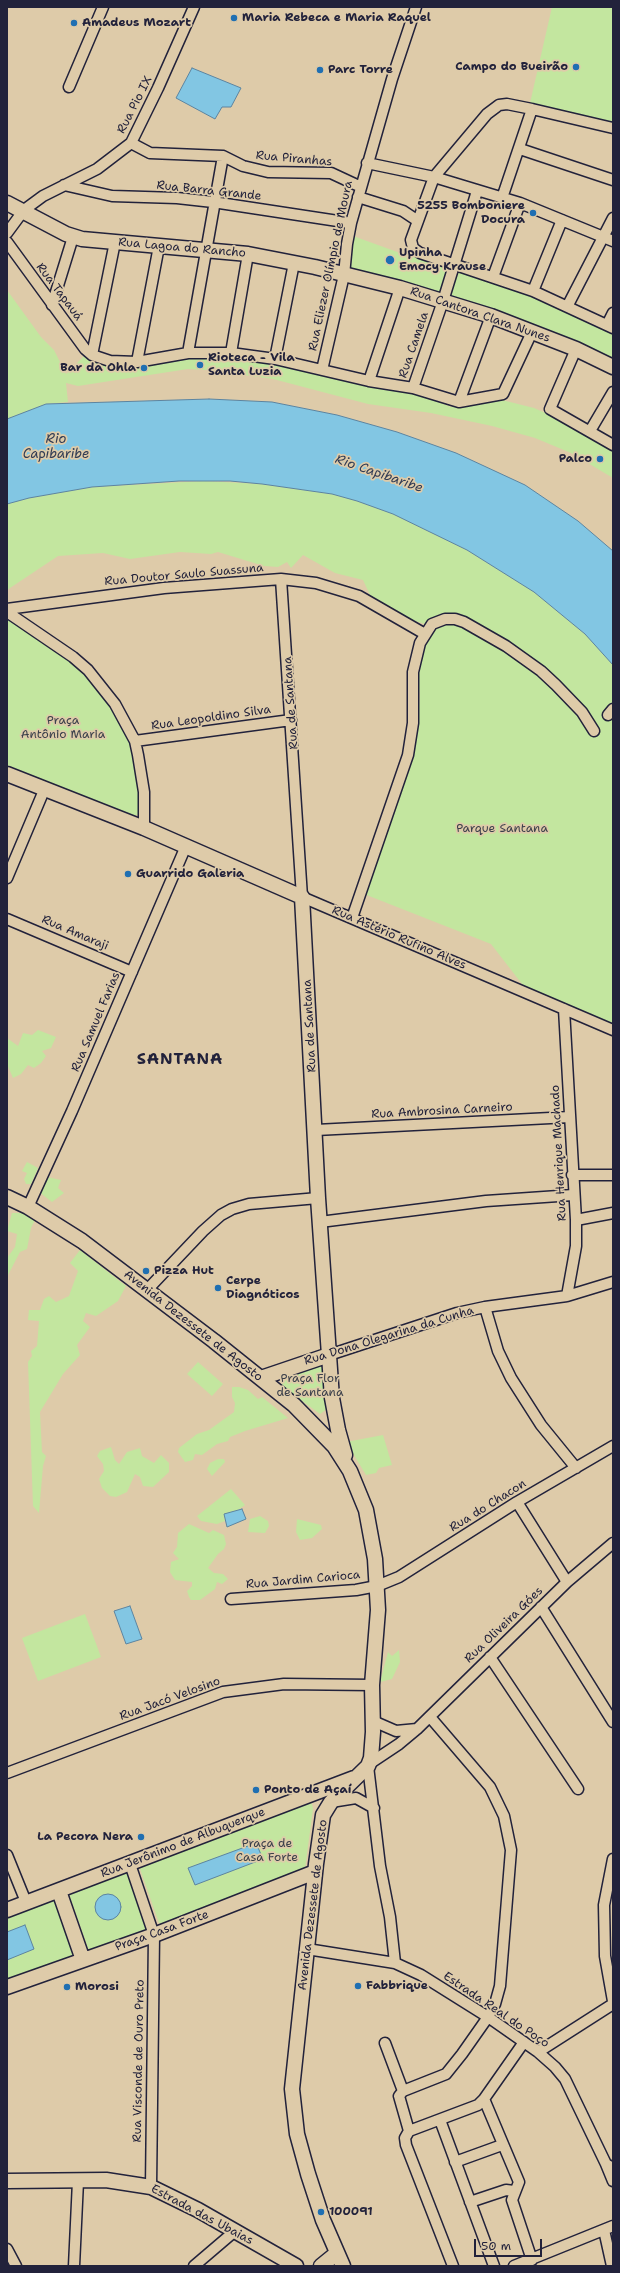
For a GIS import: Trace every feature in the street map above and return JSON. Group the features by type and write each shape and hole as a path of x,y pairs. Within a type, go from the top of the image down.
{"street":[{"path":"69,87 103,7"},
{"name":"Rua Pio IX","path":"24,210 43,196 97,169 132,143 194,7"},
{"name":"Rua Eliezer Olímpio de Moura","path":"322,370 344,275 346,244 351,223 367,162 416,7"},
{"path":"613,128 507,104 494,108 434,177 411,240 413,248 420,253 534,291 568,305 610,326 613,313"},
{"path":"502,198 520,149 532,109"},
{"name":"Rua Piranhas","path":"132,143 150,153 223,156 243,166 268,172 332,173 361,187"},
{"path":"520,149 613,180"},
{"path":"188,353 213,202 223,156"},
{"path":"367,162 434,177 520,203 613,242"},
{"name":"Rua Barra Grande","path":"64,185 112,196 177,198 213,202 351,223"},
{"name":"Rua Camela","path":"413,388 443,301 477,191"},
{"path":"358,197 403,211 418,221"},
{"name":"Rua Lagoa do Rancho","path":"7,203 24,210 73,236 115,242 248,254 344,275"},
{"path":"493,277 520,203"},
{"path":"7,233 24,210"},
{"path":"568,305 613,218"},
{"path":"534,291 562,220"},
{"path":"52,305 73,236"},
{"name":"Rua Tapauá","path":"7,242 52,305 92,355"},
{"path":"115,242 92,355 110,361 137,362 188,353 231,353 275,359 369,381 413,388 459,402 502,394 532,332"},
{"path":"137,362 159,246"},
{"path":"231,353 248,254"},
{"path":"275,359 294,263"},
{"name":"Rua Cantora Clara Nunes","path":"344,275 400,288 491,316 576,349 613,367"},
{"path":"369,381 400,288"},
{"path":"459,402 491,316"},
{"path":"576,349 550,409 590,431 613,446"},
{"path":"590,431 613,392"},
{"name":"Rua Doutor Saulo Suassuna","path":"7,609 164,588 281,579 316,583 359,596 425,634"},
{"name":"Rua de Santana","path":"281,579 316,1130 318,1198 332,1398 338,1430 350,1471"},
{"path":"7,612 73,657 88,670 115,704 135,741 144,792 144,828"},
{"path":"352,918 408,755 413,723 413,672 418,650 425,634 432,624 444,619 455,619 470,625 506,646 541,671 582,712 594,731"},
{"name":"Rua Leopoldino Silva","path":"135,741 291,720"},
{"name":"Rua Astério Rufino Alves","path":"7,774 144,828 613,1030"},
{"path":"7,878 45,788"},
{"name":"Rua Samuel Farias","path":"28,1207 72,1111 186,846"},
{"name":"Rua Amaraji","path":"7,919 132,972"},
{"name":"Rua Henrique Machado","path":"564,1009 573,1195 576,1220 576,1246 567,1296"},
{"name":"Rua Ambrosina Carneiro","path":"316,1130 570,1117"},
{"path":"572,1175 613,1174"},
{"path":"320,1222 466,1204 573,1195"},
{"name":"Avenida Dezessete de Agosto","path":"7,1198 28,1207 82,1241 148,1290 261,1378 321,1431 334,1446 350,1471 369,1523 377,1586 378,1610 372,1686 373,1742 365,1769 331,1802 323,1814 315,1872 292,2089 297,2134 308,2174 323,2220 343,2266"},
{"path":"148,1290 203,1231 221,1215 232,1209 249,1204 318,1198"},
{"path":"576,1220 613,1213"},
{"name":"Rua Dona Olegarina da Cunha","path":"261,1378 457,1313 485,1307 567,1296 613,1282"},
{"path":"485,1307 498,1351 510,1378 541,1425 576,1468"},
{"name":"Rua do Chacon","path":"377,1586 399,1577 517,1502 613,1446"},
{"path":"517,1502 567,1582"},
{"name":"Rua Oliveira Góes","path":"365,1769 417,1729 567,1582 613,1543"},
{"name":"Rua Jardim Carioca","path":"231,1599 356,1590 377,1586"},
{"path":"541,1607 613,1722"},
{"path":"490,1657 578,1789"},
{"name":"Rua Jacó Velosino","path":"7,1773 223,1692 284,1684 372,1686"},
{"path":"409,2131 399,2098 400,2094 403,2091 446,2074 488,2017 500,1986 511,1850 504,1816 490,1787 430,1717"},
{"path":"373,1721 396,1731 417,1729"},
{"path":"365,1769 374,1808 380,1866 390,1917 395,1963"},
{"name":"Rua Jerônimo de Albuquerque","path":"7,1910 26,1902 59,1892 365,1769"},
{"path":"331,1802 356,1798 374,1808"},
{"path":"7,1855 26,1902"},
{"path":"613,1859 604,1905 605,1956 613,2001"},
{"path":"130,1864 154,1935"},
{"name":"Praça Casa Forte","path":"7,1987 154,1935 315,1872"},
{"path":"59,1892 83,1960"},
{"name":"Rua Visconde de Ouro Preto","path":"150,2187 154,1935"},
{"name":"Estrada Real do Poço","path":"307,1949 395,1963 421,1975 488,2017 538,2052 555,2067 565,2079 610,2166 613,2181"},
{"path":"538,2052 613,2004"},
{"path":"453,2266 406,2145 405,2138 409,2131 478,2105 484,2099 524,2042"},
{"path":"385,2043 403,2091"},
{"path":"484,2099 502,2145 519,2182 514,2191 512,2200 532,2260"},
{"path":"440,2120 494,2266"},
{"path":"455,2162 502,2145"},
{"name":"Estrada das Ubaias","path":"7,2181 106,2180 150,2187 235,2231 296,2266"},
{"path":"74,2266 78,2181"},
{"path":"470,2202 508,2190 514,2191"},
{"path":"514,2266 608,2228 612,2266"},
{"path":"194,2266 235,2231"},
{"path":"7,2249 16,2266"},
{"path":"321,2266 337,2252"}],"green space":[{"name":"Campo do Bueirão","path":"552,7 613,7 613,122 530,103"},
{"path":"353,236 403,254 412,255 494,280 613,329 613,360 533,324 482,307 351,269 348,263"},
{"path":"7,290 41,337 54,350 66,374 84,356 109,366 128,366 189,358 240,356 413,392 451,407 498,399 534,408 589,432 613,447 613,478 571,453 535,438 492,426 431,413 368,404 273,379 207,370 188,369 78,386 66,383 68,402 46,404 7,419"},
{"name":"Parque Santana","path":"204,481 262,484 332,494 393,514 467,550 534,592 585,634 605,654 613,665 613,1031 529,993 491,944 364,894 416,739 420,695 415,667 428,625 392,614 378,612 363,580 335,573 303,555 291,568 287,562 278,567 264,566 218,552 211,554 180,552 130,559 103,553 58,556 7,590 7,504 29,498 92,487"},
{"name":"Praça Antônio Maria","path":"7,616 75,661 106,694 134,747 138,771 140,814 133,816 7,765"},
{"path":"38,1030 56,1037 51,1048 42,1051 46,1056 41,1063 34,1068 28,1065 21,1074 13,1078 7,1064 7,1038 18,1046 23,1033 32,1035"},
{"path":"27,1162 38,1168 31,1184 26,1184 24,1179 27,1173 22,1171"},
{"path":"47,1177 61,1180 58,1188 64,1193 52,1202 39,1192"},
{"path":"12,1213 27,1213 35,1220 31,1228 27,1249 20,1252 7,1277 7,1258 15,1247 17,1234 7,1231"},
{"path":"80,1250 126,1286 118,1301 96,1316 86,1313 83,1321 90,1327 77,1345 80,1355 63,1374 40,1412 42,1452 46,1456 43,1466 39,1513 33,1506 28,1362 32,1356 31,1351 37,1346 39,1321 28,1320 29,1310 40,1310 44,1299 49,1296 56,1302 69,1296 78,1271 70,1263"},
{"path":"198,1362 223,1384 212,1396 187,1374"},
{"name":"Praça Flor de Santana","path":"319,1365 324,1368 327,1409 320,1414 283,1387 281,1382 283,1377"},
{"path":"232,1387 239,1387 248,1390 258,1399 262,1397 288,1418 230,1437 228,1441 217,1444 202,1455 195,1454 193,1460 185,1462 178,1452 179,1448 197,1434 209,1430 234,1412 235,1403 232,1397"},
{"path":"383,1435 392,1465 379,1468 376,1473 366,1475 346,1442"},
{"path":"111,1447 115,1460 119,1464 127,1452 140,1448 142,1456 154,1463 161,1455 169,1463 169,1472 153,1487 143,1486 140,1477 135,1474 127,1492 116,1497 110,1496 102,1488 99,1479 104,1471 103,1464 97,1456 100,1451"},
{"path":"218,1459 224,1459 225,1462 212,1476 207,1469 210,1463"},
{"path":"231,1489 245,1505 238,1510 224,1514 225,1521 217,1524 201,1521 197,1516"},
{"path":"260,1516 268,1521 269,1526 265,1533 248,1532 250,1519"},
{"path":"297,1519 321,1525 322,1529 312,1538 300,1540 296,1532"},
{"path":"189,1524 209,1533 213,1530 224,1535 226,1544 224,1549 218,1554 208,1568 214,1573 223,1574 228,1579 222,1584 217,1582 215,1589 200,1600 191,1600 189,1597 187,1591 192,1586 192,1582 175,1580 170,1572 171,1562 179,1559 173,1553 177,1547 178,1533"},
{"path":"85,1614 101,1657 38,1681 22,1638"},
{"path":"399,1650 400,1662 392,1679 380,1682 388,1652 392,1656"},
{"name":"Praça de Casa Forte","path":"308,1801 312,1804 313,1809 305,1869 163,1924 159,1923 139,1866"},
{"path":"127,1871 148,1929 91,1951 88,1948 69,1894"},
{"path":"56,1898 78,1955 7,1982 7,1917"}],"water":[{"path":"192,68 241,88 231,107 222,107 215,119 176,98"},
{"name":"Rio Capibaribe","path":"209,399 272,402 337,415 397,432 456,453 525,485 578,521 613,551 613,665 585,634 534,592 467,550 393,514 332,494 230,481 179,481 92,487 29,498 7,504 7,419 46,404"},
{"path":"242,1509 246,1519 227,1527 224,1514"},
{"path":"130,1606 142,1639 126,1644 114,1611"},
{"path":"256,1843 263,1859 195,1885 188,1868"},
{"path":"108,1894 117,1898 121,1907 117,1916 108,1920 99,1916 95,1907 99,1898"},
{"path":"25,1925 34,1949 7,1960 7,1932"}],"place":[{"name":"Maria Rebeca e Maria Raquel","path":"234,18"},
{"name":"Amadeus Mozart","path":"74,23"},
{"name":"Campo do Bueirão","path":"576,67"},
{"name":"Parc Torre","path":"320,70"},
{"name":"5255 Bomboniere Docura","path":"533,213"},
{"name":"Upinha Emocy Krause","path":"390,260"},
{"name":"Rioteca - Vila Santa Luzia","path":"200,365"},
{"name":"Bar da Ohla","path":"144,368"},
{"name":"Palco","path":"600,459"},
{"name":"Guarrido Galeria","path":"128,874"},
{"name":"Pizza Hut","path":"146,1271"},
{"name":"Cerpe Diagnóticos","path":"218,1288"},
{"name":"Ponto de Açaí","path":"256,1790"},
{"name":"La Pecora Nera","path":"141,1837"},
{"name":"Fabbrique","path":"358,1986"},
{"name":"Morosi","path":"67,1987"},
{"name":"100091","path":"321,2212"}],"district":[{"name":"SANTANA","path":"180,1060"}]}
